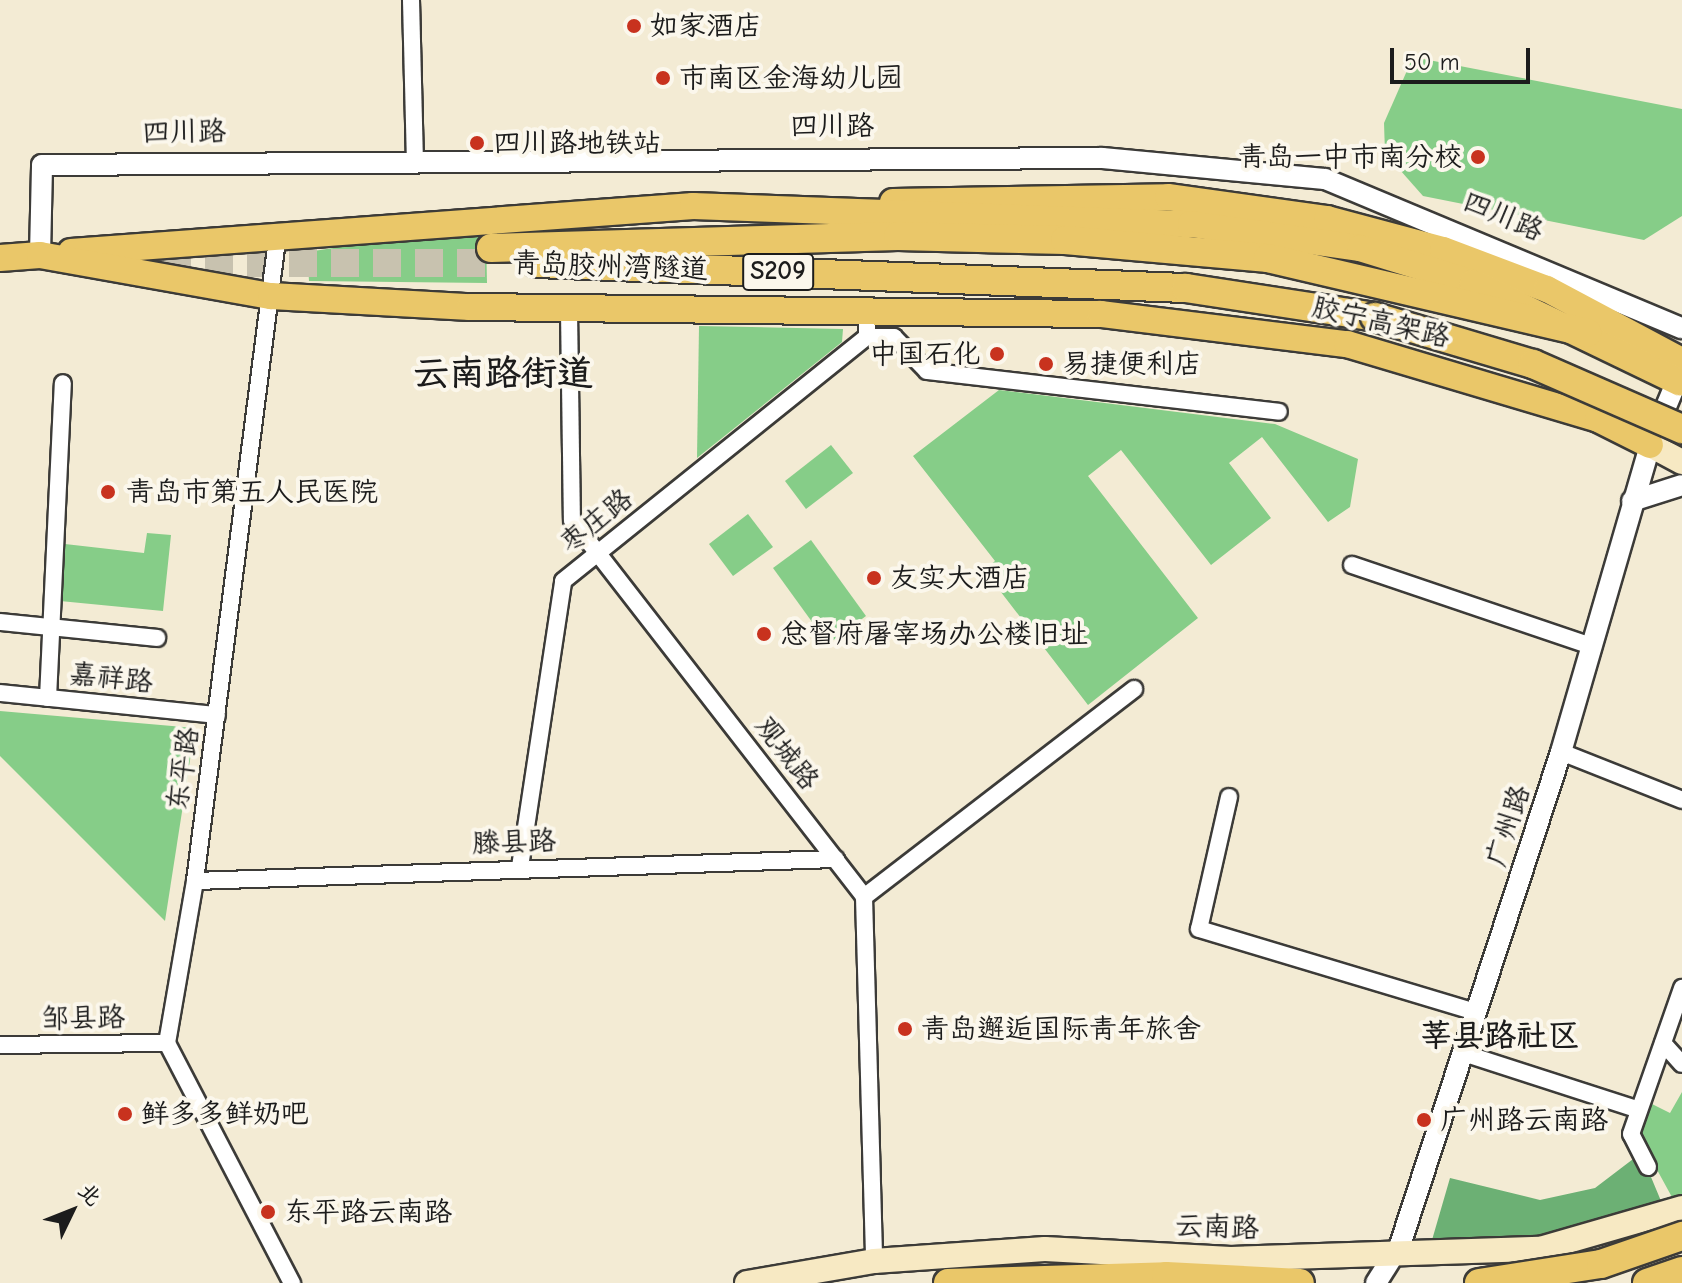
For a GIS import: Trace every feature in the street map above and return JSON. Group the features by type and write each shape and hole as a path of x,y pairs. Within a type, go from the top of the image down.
{"highway":[{"name":"青岛胶州湾隧道","path":"1063,283 492,255 868,237 1065,240 1268,258 1587,333"},
{"name":"胶宁高架路","path":"1063,283 1230,293 1375,317 1522,360 1682,429"},
{"path":"1479,1283 1601,1264 1682,1236"},
{"path":"1647,1283 1682,1271"},
{"path":"948,1283 1166,1276 1300,1283"}],"main road":[{"path":"810,211 925,198 1137,196 1251,205 1377,230 1547,289 1681,373"},
{"path":"0,258 278,232 693,206 1191,224 1360,248 1473,283 1681,373"},
{"path":"40,255 271,296 569,311 867,310 1101,314 1347,344 1598,419 1682,462"},
{"name":"云南路","path":"747,1283 874,1261 1045,1249 1231,1259 1540,1249 1682,1208"},
{"path":"1566,1283 1682,1246"}],"street":[{"path":"411,0 415,161"},
{"name":"四川路","path":"40,255 42,165 1102,158 1287,172 1384,199 1682,328"},
{"name":"东平路","path":"167,1043 195,881 278,232"},
{"path":"867,310 867,337 894,337 927,371 1279,412"},
{"name":"观城路","path":"569,311 572,520 864,897"},
{"name":"枣庄路","path":"520,867 563,581 867,337"},
{"name":"广州路","path":"1376,1283 1392,1255 1463,1053 1561,752 1632,501 1650,445 1681,373"},
{"path":"48,698 63,383"},
{"path":"1632,501 1682,485"},
{"path":"1352,565 1591,646"},
{"path":"0,622 157,638"},
{"path":"874,1261 864,897 1134,689"},
{"name":"嘉祥路","path":"0,693 217,715"},
{"path":"1561,752 1682,800"},
{"path":"1229,797 1199,929 1476,1012"},
{"name":"滕县路","path":"195,881 520,867 836,859"},
{"path":"1648,1167 1631,1134 1682,988"},
{"path":"167,1043 292,1283"},
{"name":"邹县路","path":"0,1045 167,1043"},
{"path":"1663,1043 1682,1064"},
{"path":"1463,1053 1639,1110"}],"green space":[{"path":"1413,57 1682,109 1682,216 1644,240 1423,196 1385,153 1384,123"},
{"path":"426,234 486,234 487,283 309,281 307,252"},
{"path":"699,326 843,329 842,342 697,458"},
{"path":"999,390 1275,424 1358,459 1350,507 1328,522 1262,437 1229,463 1271,518 1211,565 1121,450 1088,476 1198,618 1088,705 984,570 995,561 913,456"},
{"path":"831,445 853,473 806,509 785,481"},
{"path":"748,514 773,547 733,576 709,544"},
{"path":"147,533 171,535 163,611 60,601 65,544 144,553"},
{"path":"811,540 866,616 828,644 773,568"},
{"path":"0,711 195,728 165,921 0,756"},
{"path":"1682,1092 1682,1194 1673,1199 1638,1135 1652,1104 1670,1113"},
{"path":"1641,1153 1661,1201 1535,1240 1432,1240 1450,1178 1540,1200 1595,1188"}],"tunnel":[{"path":"121,263 493,263"}],"place":[{"name":"如家酒店","path":"634,26"},
{"name":"市南区金海幼儿园","path":"663,78"},
{"name":"四川路地铁站","path":"477,143"},
{"name":"青岛一中市南分校","path":"1478,157"},
{"name":"中国石化","path":"997,354"},
{"name":"易捷便利店","path":"1046,364"},
{"name":"青岛市第五人民医院","path":"108,492"},
{"name":"友实大酒店","path":"874,578"},
{"name":"总督府屠宰场办公楼旧址","path":"764,634"},
{"name":"青岛邂逅国际青年旅舍","path":"905,1029"},
{"name":"鲜多多鲜奶吧","path":"125,1114"},
{"name":"广州路云南路","path":"1424,1120"},
{"name":"东平路云南路","path":"268,1212"}],"district":[{"name":"云南路街道","path":"503,374"},
{"name":"莘县路社区","path":"1500,1036"}]}
